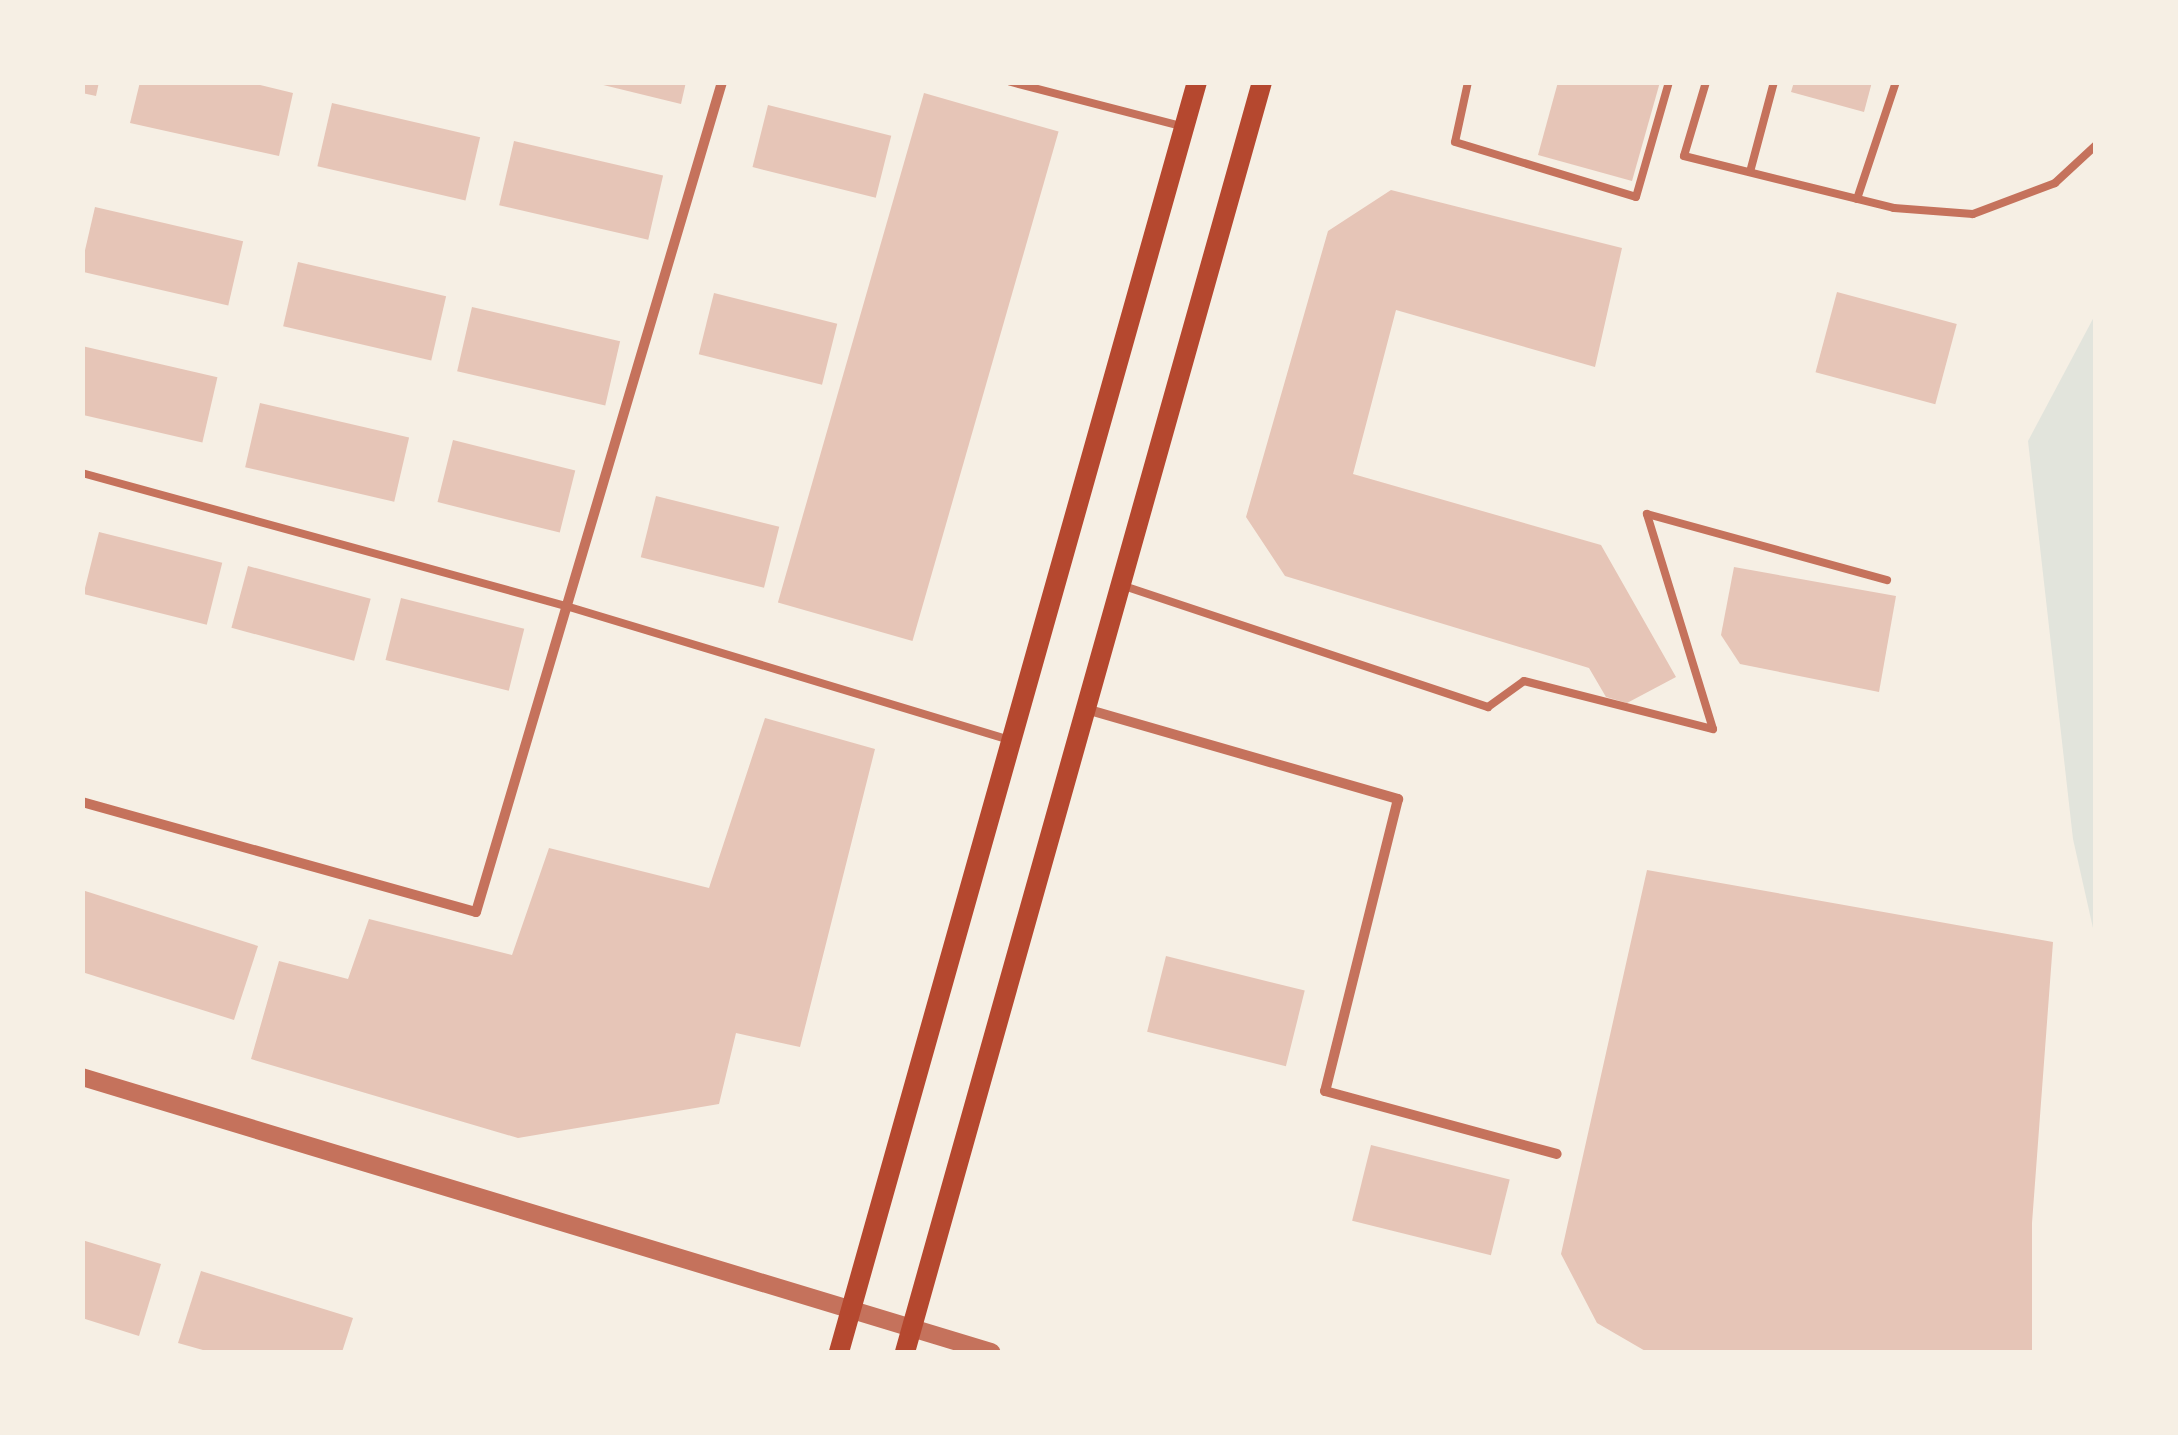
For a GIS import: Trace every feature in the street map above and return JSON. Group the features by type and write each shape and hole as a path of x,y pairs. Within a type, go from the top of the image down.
{"main road":[{"path":"839,1352 1196,82"},
{"path":"905,1352 1262,82"}],"street":[{"path":"82,802 476,912 722,82"},
{"path":"1086,709 1398,799 1325,1091 1557,1154"},
{"path":"82,1076 991,1352"}],"lane":[{"path":"1011,82 1184,126"},
{"path":"1468,82 1455,142 1636,197 1669,82"},
{"path":"1706,82 1684,156 1857,199 1973,214 2054,183 2096,145"},
{"path":"1750,172 1774,82"},
{"path":"1857,199 1896,82"},
{"path":"82,472 566,606 1011,741"},
{"path":"1121,585 1488,708 1524,681 1713,729 1647,514 1887,580"}],"shaded area":[{"path":"2095,315 2095,937 2073,839 2028,441"}],"building":[{"path":"82,82 99,82 96,96 82,93"},
{"path":"140,82 248,82 293,93 279,156 130,123"},
{"path":"591,82 686,82 681,104"},
{"path":"1558,82 1660,82 1632,181 1538,155"},
{"path":"1794,82 1872,82 1864,112 1791,92"},
{"path":"924,93 1059,132 912,641 778,602"},
{"path":"332,103 480,137 465,201 317,166"},
{"path":"768,105 891,136 876,198 753,167"},
{"path":"514,141 663,175 648,240 499,205"},
{"path":"1391,190 1622,248 1595,367 1396,310 1353,474 1601,545 1676,677 1627,703 1606,697 1589,668 1285,576 1246,517 1328,231"},
{"path":"95,207 243,241 228,306 82,272"},
{"path":"298,262 446,296 431,361 283,326"},
{"path":"1837,292 1957,324 1935,404 1816,372"},
{"path":"714,293 837,324 822,385 699,354"},
{"path":"472,307 620,341 605,406 457,371"},
{"path":"82,346 217,377 202,443 82,415"},
{"path":"260,403 409,437 394,502 245,467"},
{"path":"453,440 575,470 560,533 438,502"},
{"path":"656,496 779,527 764,588 641,557"},
{"path":"99,532 222,563 207,625 84,594"},
{"path":"248,566 371,599 354,661 231,628"},
{"path":"1734,567 1896,596 1879,692 1740,664 1721,635"},
{"path":"401,598 524,629 509,691 386,660"},
{"path":"765,718 875,749 800,1047 736,1033 719,1104 518,1138 251,1059 279,961 348,979 369,919 512,955 549,848 709,888"},
{"path":"1647,870 2053,942 2032,1223 2032,1352 1647,1352 1597,1323 1561,1254"},
{"path":"82,890 258,946 234,1020 82,972"},
{"path":"1166,956 1305,991 1286,1066 1147,1032"},
{"path":"1371,1145 1510,1180 1491,1255 1352,1221"},
{"path":"82,1240 161,1264 139,1336 82,1318"},
{"path":"201,1271 353,1318 342,1352 210,1352 178,1343"}]}
